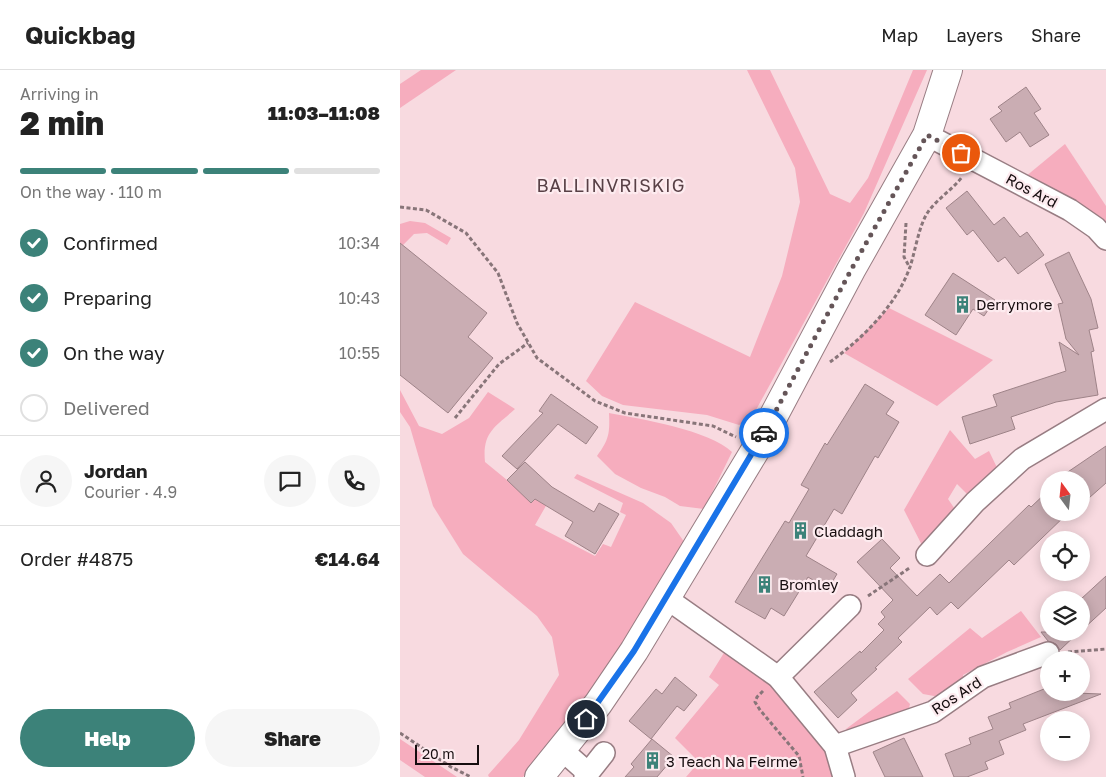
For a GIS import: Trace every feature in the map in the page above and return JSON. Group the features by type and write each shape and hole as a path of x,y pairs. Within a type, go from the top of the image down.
{"main road":[{"path":"539,777 598,704 634,651 756,449 851,270 927,135 948,70"}],"street":[{"name":"Ros Ard","path":"927,135 1070,210 1096,228 1106,239"},
{"path":"927,555 975,502 1022,459 1106,409"},
{"path":"666,598 778,677 835,746 844,777"},
{"path":"778,677 850,606"},
{"name":"Ros Ard","path":"835,746 933,712 983,676 1040,656"},
{"path":"562,750 586,775 604,753"}],"path":[{"path":"824,368 844,353 889,308 910,268 916,243 927,213 955,186 975,160"},
{"path":"400,207 426,210 466,233 498,273 517,323 537,358 595,401 625,413 713,426 728,432 756,449"},
{"path":"455,418 499,364 528,343"},
{"path":"850,606 887,584 927,555"},
{"path":"1077,651 1106,649"},
{"path":"778,677 757,697 755,702 799,756 803,777"},
{"path":"400,733 451,767 471,777"}],"shaded area":[{"path":"421,70 456,70 400,108 400,84"},
{"path":"747,70 770,70 830,194 850,203 868,178 913,70 927,70 864,213 751,419 739,425 707,415 623,405 602,396 586,381 635,302 750,357 782,276 800,202 795,168"},
{"path":"1065,144 1106,206 1106,231 1025,177"},
{"path":"410,221 425,223 451,238 447,245 427,233 414,234 400,248 400,224"},
{"path":"889,308 993,360 937,406 844,353"},
{"path":"400,390 419,426 442,434 469,418 488,392 515,409 491,431 486,444 485,462 507,480 549,485 555,490 535,525 595,556 603,544 611,547 626,515 620,512 623,503 574,478 577,474 643,503 671,523 687,546 589,694 523,777 489,777 488,775 519,740 559,675 552,637 537,616 463,554 433,506 410,427 400,412"},
{"path":"609,413 674,426 708,437 732,452 704,509 680,506 665,497 641,488 615,474 597,456 608,436"},
{"path":"950,430 975,459 989,451 1002,478 975,502 957,484 948,499 961,518 927,555 904,510"},
{"path":"1021,611 1040,636 1040,637 963,675 964,683 945,698 923,694 908,679 970,628 982,638"},
{"path":"727,648 776,687 829,754 836,777 686,777 699,762 675,738 719,685 709,677"},
{"path":"897,691 910,704 907,716 850,734 846,729"},
{"path":"400,739 457,777 425,777 400,760"}],"building":[{"path":"1026,87 1041,109 1034,113 1049,135 1030,147 1020,132 1006,142 990,119 1002,111 998,107"},
{"path":"967,191 994,225 1004,217 1020,237 1027,232 1044,255 1018,274 1005,257 998,262 973,230 967,235 946,208"},
{"path":"400,243 487,313 468,337 493,358 448,413 400,375"},
{"path":"1069,252 1091,299 1098,328 1089,330 1094,351 1091,352 1098,395 1056,402 1011,417 1015,429 970,444 962,417 997,406 993,395 1066,371 1059,342 1079,355 1066,339 1058,304 1063,303 1045,264"},
{"name":"Derrymore","path":"953,273 995,300 984,316 973,309 956,335 925,315"},
{"path":"865,384 894,402 886,414 899,422 878,458 875,456 842,514 834,509 806,556 837,574 828,589 808,577 784,616 771,608 765,619 735,602 785,521 789,523 809,489 801,485 825,443 827,445"},
{"path":"551,394 598,427 586,444 558,424 517,469 502,456 543,413 539,411"},
{"path":"1106,446 1106,483 1090,497 1090,471 1069,471"},
{"path":"525,462 552,487 594,512 599,503 619,514 595,554 565,536 573,522 535,499 531,503 507,480"},
{"path":"1040,498 1040,521 1060,521 1049,531 1040,531 1040,540 1014,565 1009,560 958,609 951,602 937,615 930,607 898,638 902,642 851,693 857,700 838,718 814,692 860,651 861,653 884,630 878,624 885,617 881,612 893,600 857,562 882,539 900,558 890,568 917,596 940,574 949,583 1029,505 1031,507"},
{"path":"1106,576 1106,608 1090,623 1090,591"},
{"path":"1048,641 1070,641 1060,650 1056,644"},
{"path":"675,677 697,695 684,711 677,706 651,739 629,721 656,689 662,694"},
{"path":"1040,691 1040,701 1083,701 1057,711 1040,711 1040,717 1023,724 1026,730 999,741 1004,754 985,762 988,769 967,777 954,777 945,754 971,744 969,738 993,729 988,717 1011,708 1009,703"},
{"path":"1090,694 1101,694 1090,698"},
{"path":"904,738 923,777 885,777 873,752"},
{"name":"3 Teach Na Feirme","path":"652,739 674,757 657,777 625,777 634,767 631,764"}],"way so far":[{"path":"764,433 851,270 927,135 961,153"}],"place":[{"name":"Derrymore","path":"962,304"},
{"name":"Claddagh","path":"800,531"},
{"name":"Bromley","path":"765,584"},
{"name":"3 Teach Na Feirme","path":"652,761"}],"district":[{"name":"BALLINVRISKIG","path":"611,185"}],"route":[{"path":"586,719 634,651 764,433"}]}
